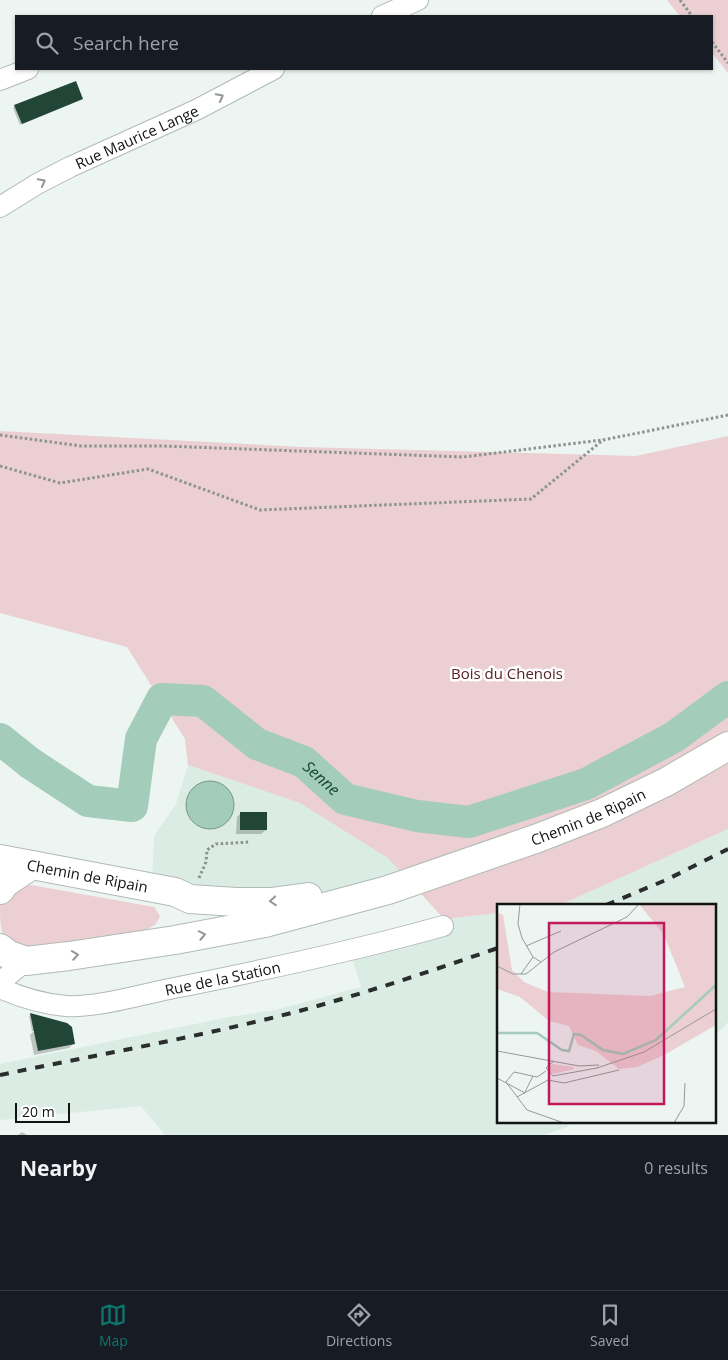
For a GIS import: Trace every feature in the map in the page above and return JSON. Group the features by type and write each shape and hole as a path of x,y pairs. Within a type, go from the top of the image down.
{"street":[{"path":"384,15 418,0"},
{"path":"0,80 25,70"},
{"name":"Rue Maurice Lange","path":"0,207 37,184 70,167 196,110 272,70"},
{"name":"Chemin de Ripain","path":"26,961 176,940 265,923 388,890 538,838 602,813 666,782 728,746"},
{"name":"Chemin de Ripain","path":"0,859 182,895 236,902 271,902 324,895 442,871"},
{"path":"0,890 6,883 32,865"},
{"name":"Chemin de Ripain","path":"154,942 171,932 178,921 182,895"},
{"name":"Rue de la Station","path":"0,988 42,1002 67,1006 101,1003 282,967 383,943 443,926"},
{"path":"0,948 9,955 26,961"},
{"path":"0,982 26,961"}],"path":[{"path":"680,0 691,15"},
{"path":"713,43 728,63"},
{"path":"0,435 81,446 163,446 463,458 603,440 728,415"},
{"path":"0,466 60,483 148,469 260,510 531,499 603,440"},
{"path":"182,895 206,862 207,850 216,844 250,842"}],"shaded area":[{"path":"188,765 300,803 442,871 271,902 152,888 154,836 176,804"},
{"path":"205,781 215,781 227,788 234,800 234,810 227,822 215,829 205,829 197,825 190,818 186,810 186,800 190,792 197,785"},
{"path":"728,829 728,1022 716,1035 716,904 562,904"},
{"path":"497,913 497,1122 575,1122 544,1135 165,1135 141,1106 0,1120 0,1064 229,1017 275,1010 361,987 351,954 444,919"}],"green space":[{"path":"667,0 728,0 728,73 713,54 713,15 679,15"},
{"name":"Bois du Chenois","path":"0,431 302,447 636,456 728,436 728,829 562,904 497,904 497,913 444,919 388,858 300,803 188,765 185,739 127,647 0,613"},
{"path":"31,885 154,907 160,916 156,924 148,929 34,949 14,945 8,941 2,931 0,903 11,890"}],"building":[{"path":"76,81 83,99 22,124 14,105"},
{"path":"240,812 267,812 267,830 240,830"},
{"path":"30,1013 67,1023 72,1027 75,1044 38,1051"}],"waterway":[{"name":"Senne","path":"0,739 30,763 88,801 132,806 141,739 162,699 203,701 257,744 304,762 345,799 417,816 469,822 586,784 674,737 728,697"}],"railway":[{"path":"608,904 666,880 728,849"},
{"path":"0,1075 190,1036 303,1010 426,973 497,948"}]}
